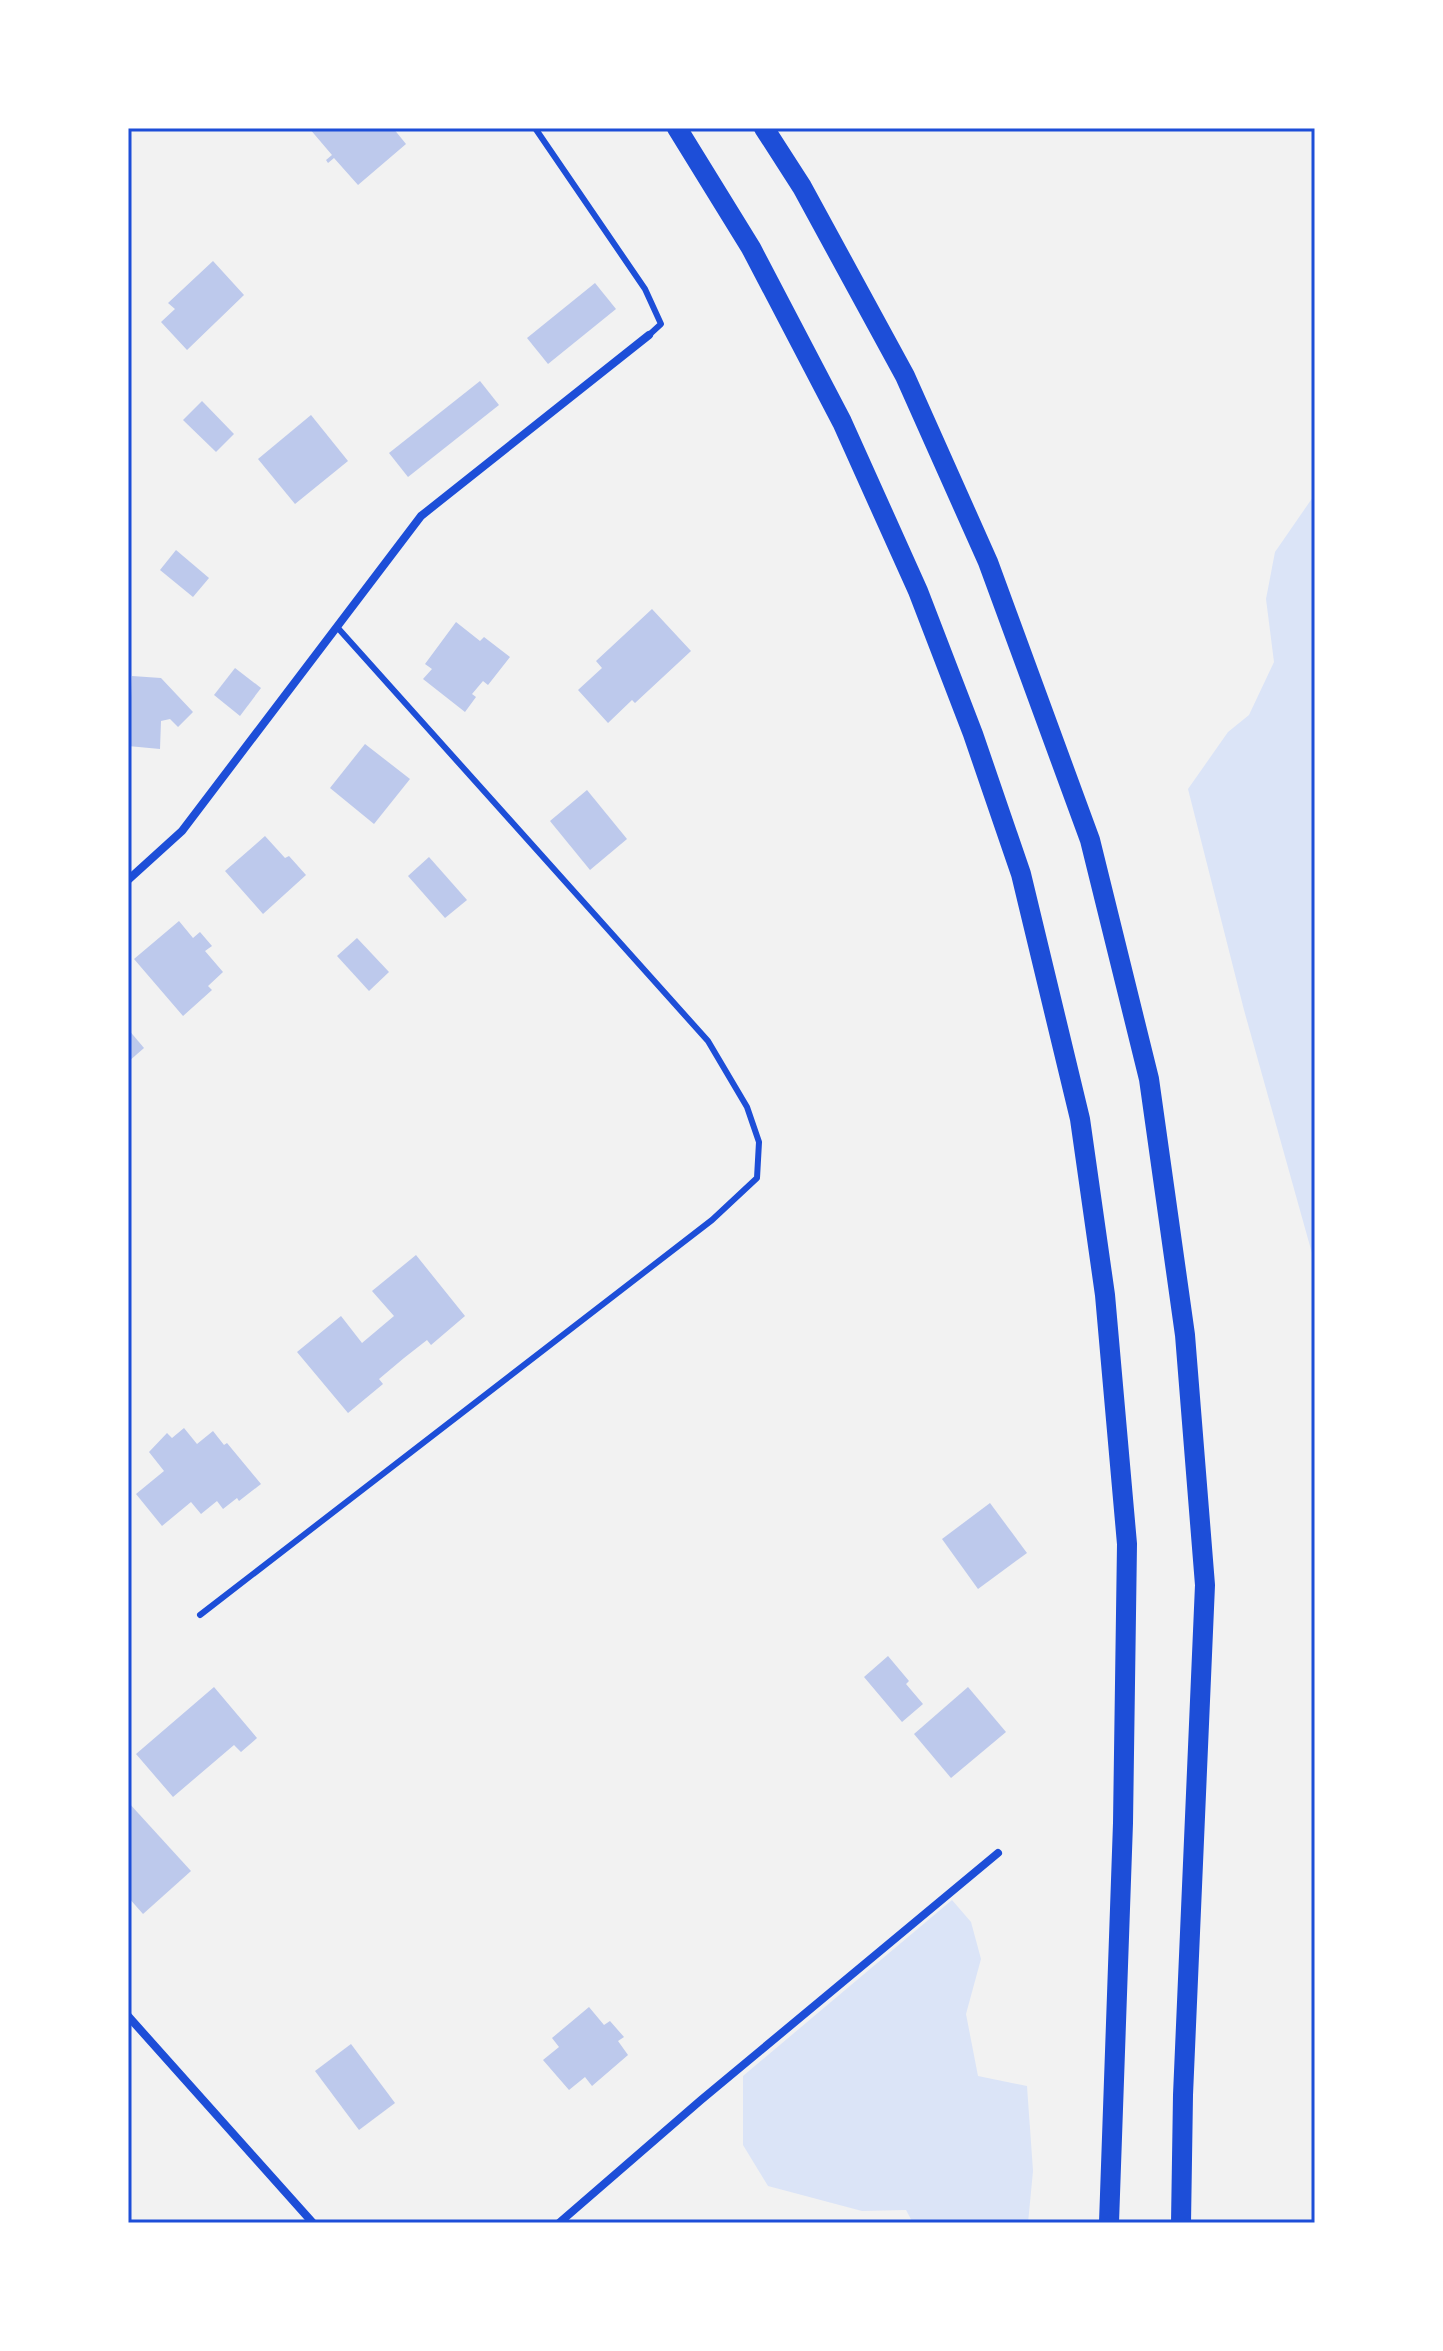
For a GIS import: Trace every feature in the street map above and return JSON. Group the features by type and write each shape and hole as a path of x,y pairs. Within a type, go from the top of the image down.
{"main road":[{"path":"677,128 751,248 835,408 918,591 973,734 1021,874 1080,1119 1105,1295 1127,1544 1123,1823 1109,2223"},
{"path":"764,128 802,187 905,376 988,562 1090,840 1149,1079 1185,1335 1205,1585 1183,2095 1181,2223"}],"street":[{"path":"128,880 182,831 421,516 649,335"},
{"path":"559,2223 701,2100 998,1853"},
{"path":"128,2016 313,2223"}],"lane":[{"path":"535,128 645,289 661,324 649,335"},
{"path":"200,1615 712,1220 757,1178 759,1142 747,1107 708,1041 337,627"}],"shaded area":[{"path":"1315,449 1315,1264 1244,1010 1188,789 1228,732 1249,715 1274,662 1266,599 1275,552 1313,497"},
{"path":"952,1900 971,1922 981,1959 966,2014 978,2076 1027,2086 1033,2171 1028,2223 913,2223 906,2210 862,2211 768,2186 743,2145 743,2076"}],"building":[{"path":"309,128 393,128 406,144 358,185 334,158 328,163 326,160 332,155"},
{"path":"213,261 244,295 187,350 161,322 175,309 168,303"},
{"path":"595,283 616,309 548,364 527,338"},
{"path":"480,381 499,405 408,477 389,453"},
{"path":"202,401 234,434 216,452 183,420"},
{"path":"311,415 348,461 295,504 258,459"},
{"path":"176,550 209,578 193,597 160,570"},
{"path":"652,609 691,651 635,703 632,700 608,723 578,690 602,668 596,661"},
{"path":"456,622 480,641 484,637 510,657 488,685 483,681 472,694 476,697 465,712 423,679 432,669 425,664"},
{"path":"235,668 261,688 240,716 214,695"},
{"path":"132,676 161,678 193,712 178,727 170,719 161,721 160,749 128,746 128,697 131,697"},
{"path":"365,744 410,779 374,824 330,788"},
{"path":"587,790 627,839 590,870 550,821"},
{"path":"265,836 306,875 263,914 225,871"},
{"path":"429,857 467,900 445,918 408,876"},
{"path":"179,921 193,938 200,932 212,946 205,951 223,972 208,986 212,990 183,1016 134,959"},
{"path":"357,938 389,972 369,991 337,956"},
{"path":"128,1029 144,1048 128,1062"},
{"path":"416,1255 465,1316 431,1345 427,1340 404,1358 379,1379 383,1384 348,1413 297,1352 341,1316 362,1343 394,1316 372,1291"},
{"path":"184,1428 197,1444 213,1431 261,1484 223,1509 217,1501 201,1514 191,1502 162,1526 136,1494 164,1471 149,1452 167,1433 172,1438"},
{"path":"990,1503 1027,1553 978,1589 942,1539"},
{"path":"888,1656 923,1704 902,1722 864,1677"},
{"path":"214,1687 257,1738 241,1752 234,1745 173,1797 136,1754"},
{"path":"968,1687 1006,1732 951,1778 914,1734"},
{"path":"128,1802 191,1871 143,1914 128,1897"},
{"path":"589,2007 604,2025 610,2021 624,2037 618,2041 628,2055 592,2086 585,2077 569,2090 543,2060 559,2047 552,2038"},
{"path":"351,2044 395,2103 359,2130 315,2071"}]}
